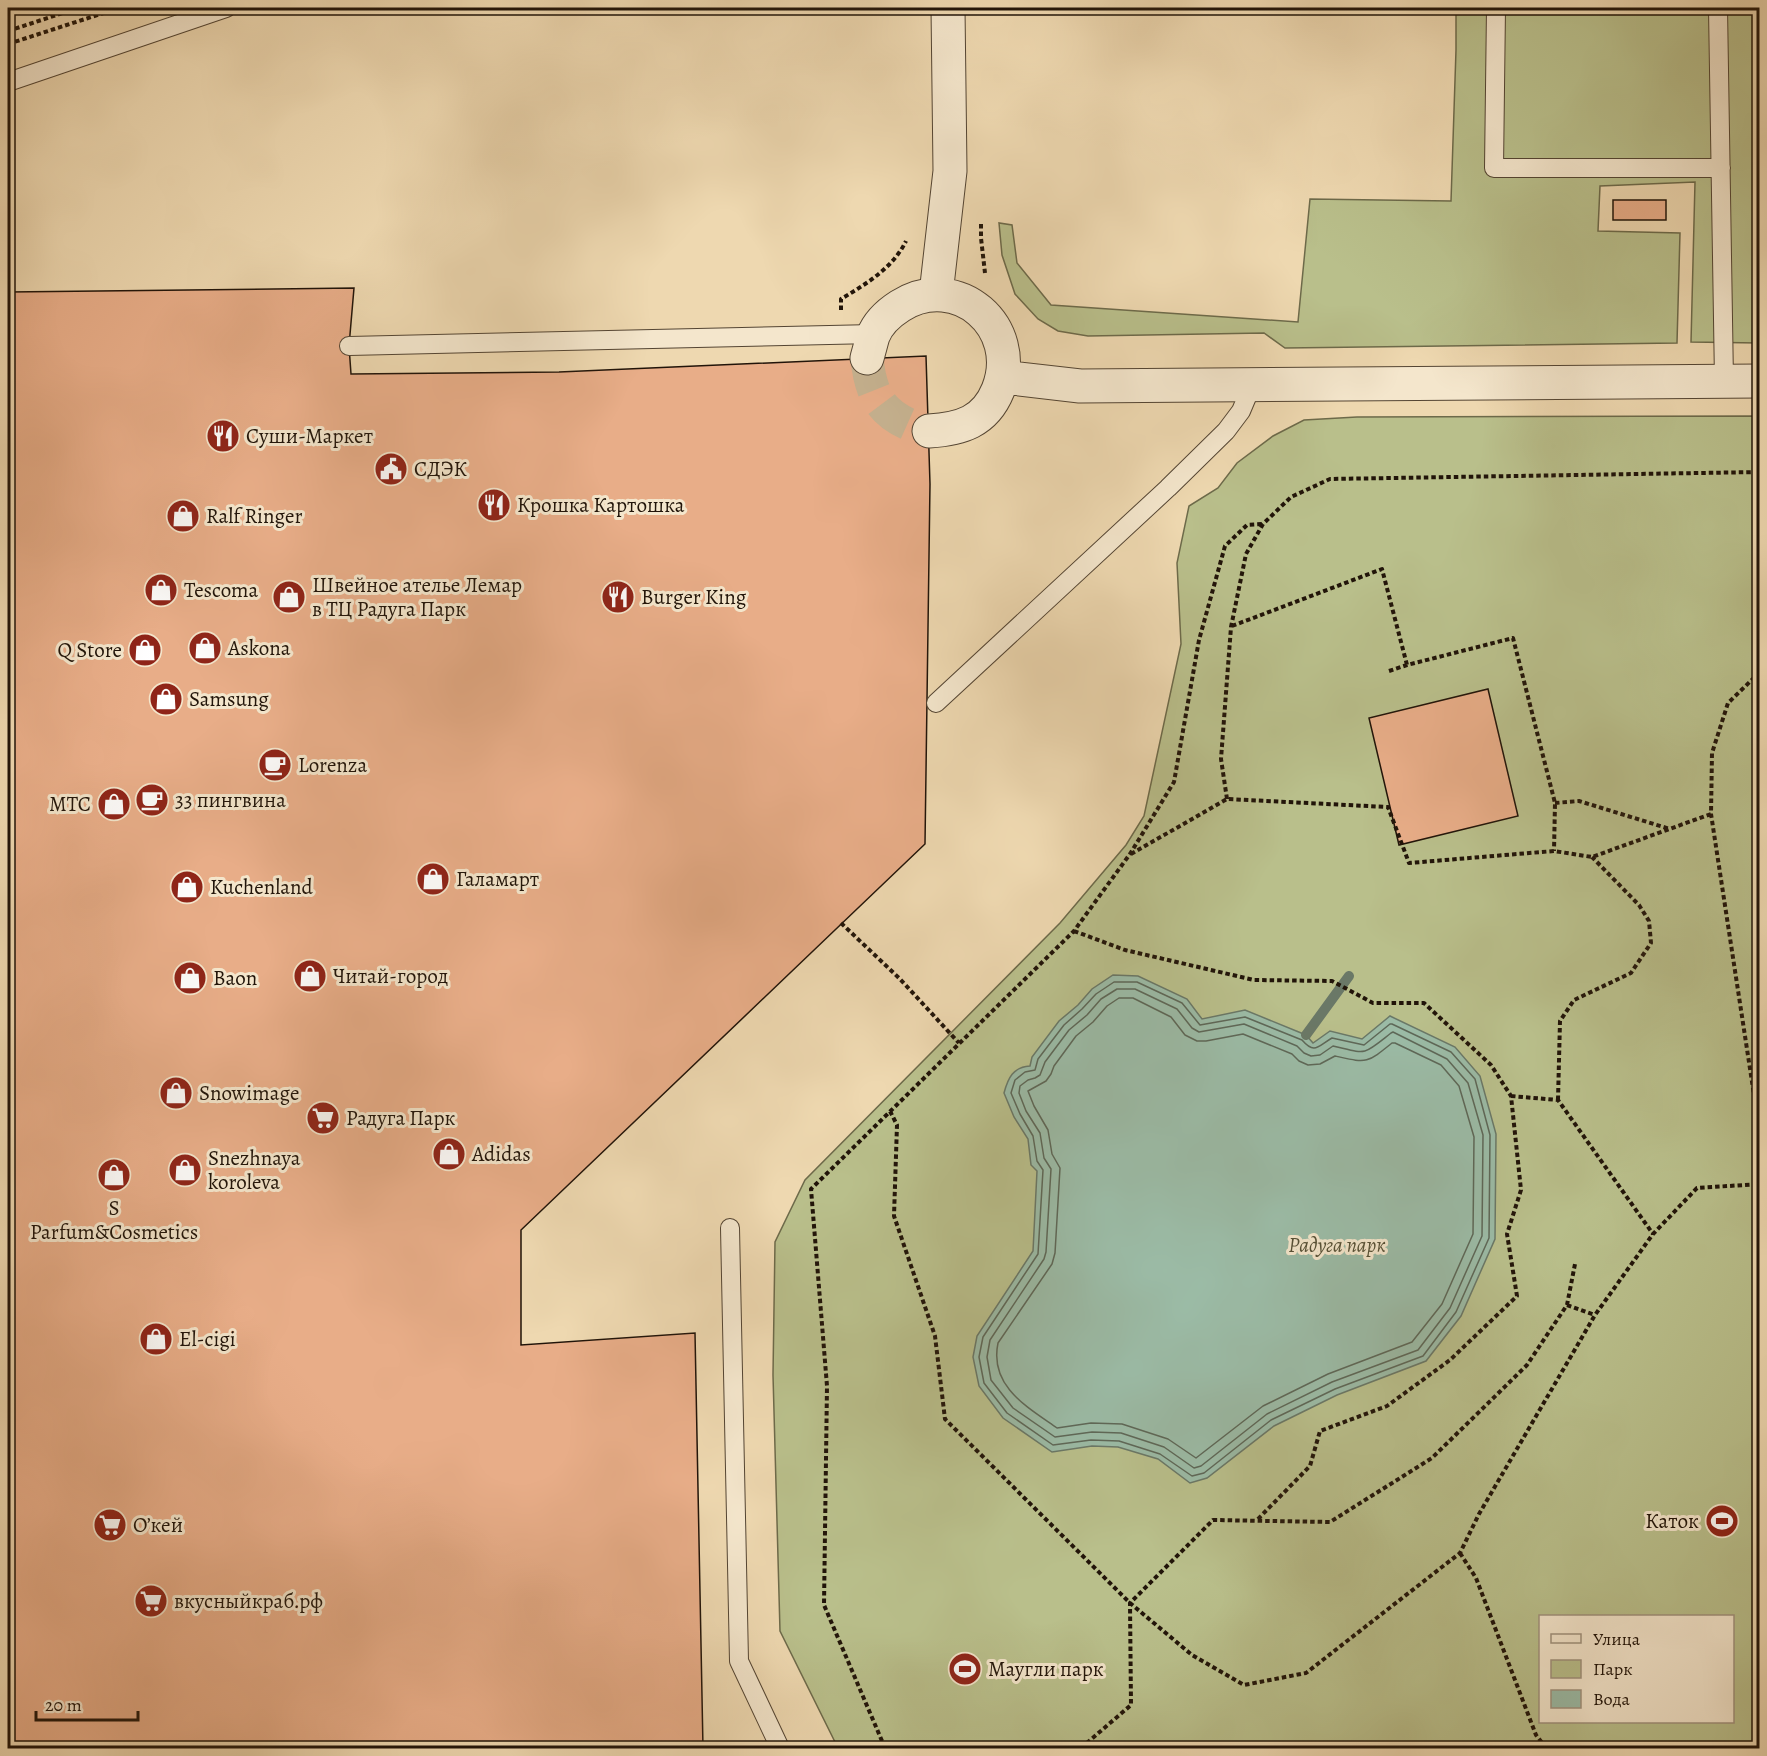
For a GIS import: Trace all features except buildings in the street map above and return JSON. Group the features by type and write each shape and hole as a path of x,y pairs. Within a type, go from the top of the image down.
{"street":[{"path":"936,294 950,171 948,8"},
{"path":"871,346 889,313 911,299 936,294 960,298 981,311 996,329 1004,353 1003,376 994,400 977,419 954,429 929,432"},
{"path":"1003,376 1080,386 1760,381"}],"lane":[{"path":"8,82 226,8"},
{"path":"1496,8 1494,168 1721,168"},
{"path":"1718,8 1724,381"},
{"path":"349,346 871,346"},
{"path":"936,703 1168,488 1226,431 1241,411 1252,385"},
{"path":"730,1228 739,1661 780,1749"}],"path":[{"path":"8,31 78,8"},
{"path":"8,44 119,8"},
{"path":"981,215 986,281"},
{"path":"841,299 873,280 900,253 909,234"},
{"path":"1227,799 1221,759 1231,627 1246,554 1263,524 1291,497 1330,479 1760,472"},
{"path":"885,1749 824,1605 827,1386 811,1189 1074,931 1130,854 1174,782 1198,640 1225,546 1247,525 1263,524"},
{"path":"1231,627 1382,569 1407,665"},
{"path":"1389,671 1513,638 1555,803 1554,851"},
{"path":"1760,672 1728,703 1712,753 1711,814 1760,1134"},
{"path":"1130,854 1227,799 1388,807 1409,863 1554,851 1592,857 1711,814"},
{"path":"1555,803 1579,801 1670,829"},
{"path":"1592,857 1639,906 1649,921 1651,944 1631,973 1574,1000 1560,1021 1558,1100 1653,1234"},
{"path":"841,923 899,978 959,1043"},
{"path":"1074,931 1125,950 1254,980 1332,981 1373,1003 1424,1003 1491,1065 1511,1096 1521,1190 1507,1234 1517,1296 1450,1360 1388,1406 1320,1431 1310,1466 1256,1521"},
{"path":"1511,1096 1558,1100"},
{"path":"890,1111 897,1125 894,1216 935,1336 945,1419 1130,1603 1192,1655 1244,1685 1306,1673 1460,1553 1479,1514 1595,1315 1653,1234 1697,1188 1760,1184"},
{"path":"1081,1749 1131,1706 1130,1603 1213,1520 1330,1522 1432,1458 1527,1365 1567,1305 1575,1264"},
{"path":"1567,1305 1595,1315"},
{"path":"1460,1553 1476,1578 1536,1735 1546,1749"}],"green space":[{"path":"1456,8 1759,8 1759,343 1691,342 1695,182 1600,186 1598,231 1680,233 1677,343 1285,348 1264,333 1088,336 1058,331 1038,319 1015,294 1002,255 999,223 1012,225 1017,263 1051,305 1298,322 1310,199 1451,201"},
{"name":"Радуга парк","path":"1759,416 1759,1748 838,1748 780,1631 773,1375 775,1242 805,1180 1060,923 1126,845 1144,816 1181,644 1177,563 1189,506 1218,488 1237,463 1273,436 1304,420 1357,417"}],"water":[{"path":"1113,975 1138,976 1187,999 1202,1019 1245,1010 1306,1035 1313,1043 1330,1031 1362,1039 1390,1016 1455,1047 1480,1076 1496,1134 1495,1239 1461,1316 1426,1361 1337,1395 1274,1426 1207,1478 1190,1483 1158,1459 1118,1447 1092,1446 1052,1452 1003,1418 979,1386 973,1357 977,1336 1033,1251 1037,1171 1031,1165 1028,1139 1014,1117 1004,1093 1007,1083 1015,1071 1030,1066 1032,1057 1059,1021 1092,989"}],"waterway":[{"path":"1306,1035 1349,976"}],"tunnel":[{"path":"867,358 872,386 884,407 902,421 929,431"}],"place":[{"name":"Суши-Маркет","path":"223,436"},
{"name":"СДЭК","path":"391,469"},
{"name":"Крошка Картошка","path":"494,505"},
{"name":"Ralf Ringer","path":"183,516"},
{"name":"Tescoma","path":"161,590"},
{"name":"Швейное ателье Лемар в ТЦ Радуга Парк","path":"289,597"},
{"name":"Burger King","path":"618,597"},
{"name":"Askona","path":"205,648"},
{"name":"Q Store","path":"145,650"},
{"name":"Samsung","path":"166,699"},
{"name":"Lorenza","path":"275,765"},
{"name":"33 пингвина","path":"152,800"},
{"name":"МТС","path":"114,804"},
{"name":"Галамарт","path":"433,879"},
{"name":"Kuchenland","path":"187,887"},
{"name":"Читай-город","path":"310,976"},
{"name":"Baon","path":"190,978"},
{"name":"Snowimage","path":"176,1093"},
{"name":"Радуга Парк","path":"323,1118"},
{"name":"Adidas","path":"449,1154"},
{"name":"Snezhnaya koroleva","path":"185,1170"},
{"name":"S Parfum&Cosmetics","path":"114,1175"},
{"name":"El-cigi","path":"156,1339"},
{"name":"Каток","path":"1722,1521"},
{"name":"О’кей","path":"110,1525"},
{"name":"вкусныйкраб.рф","path":"151,1601"},
{"name":"Маугли парк","path":"965,1669"}]}
